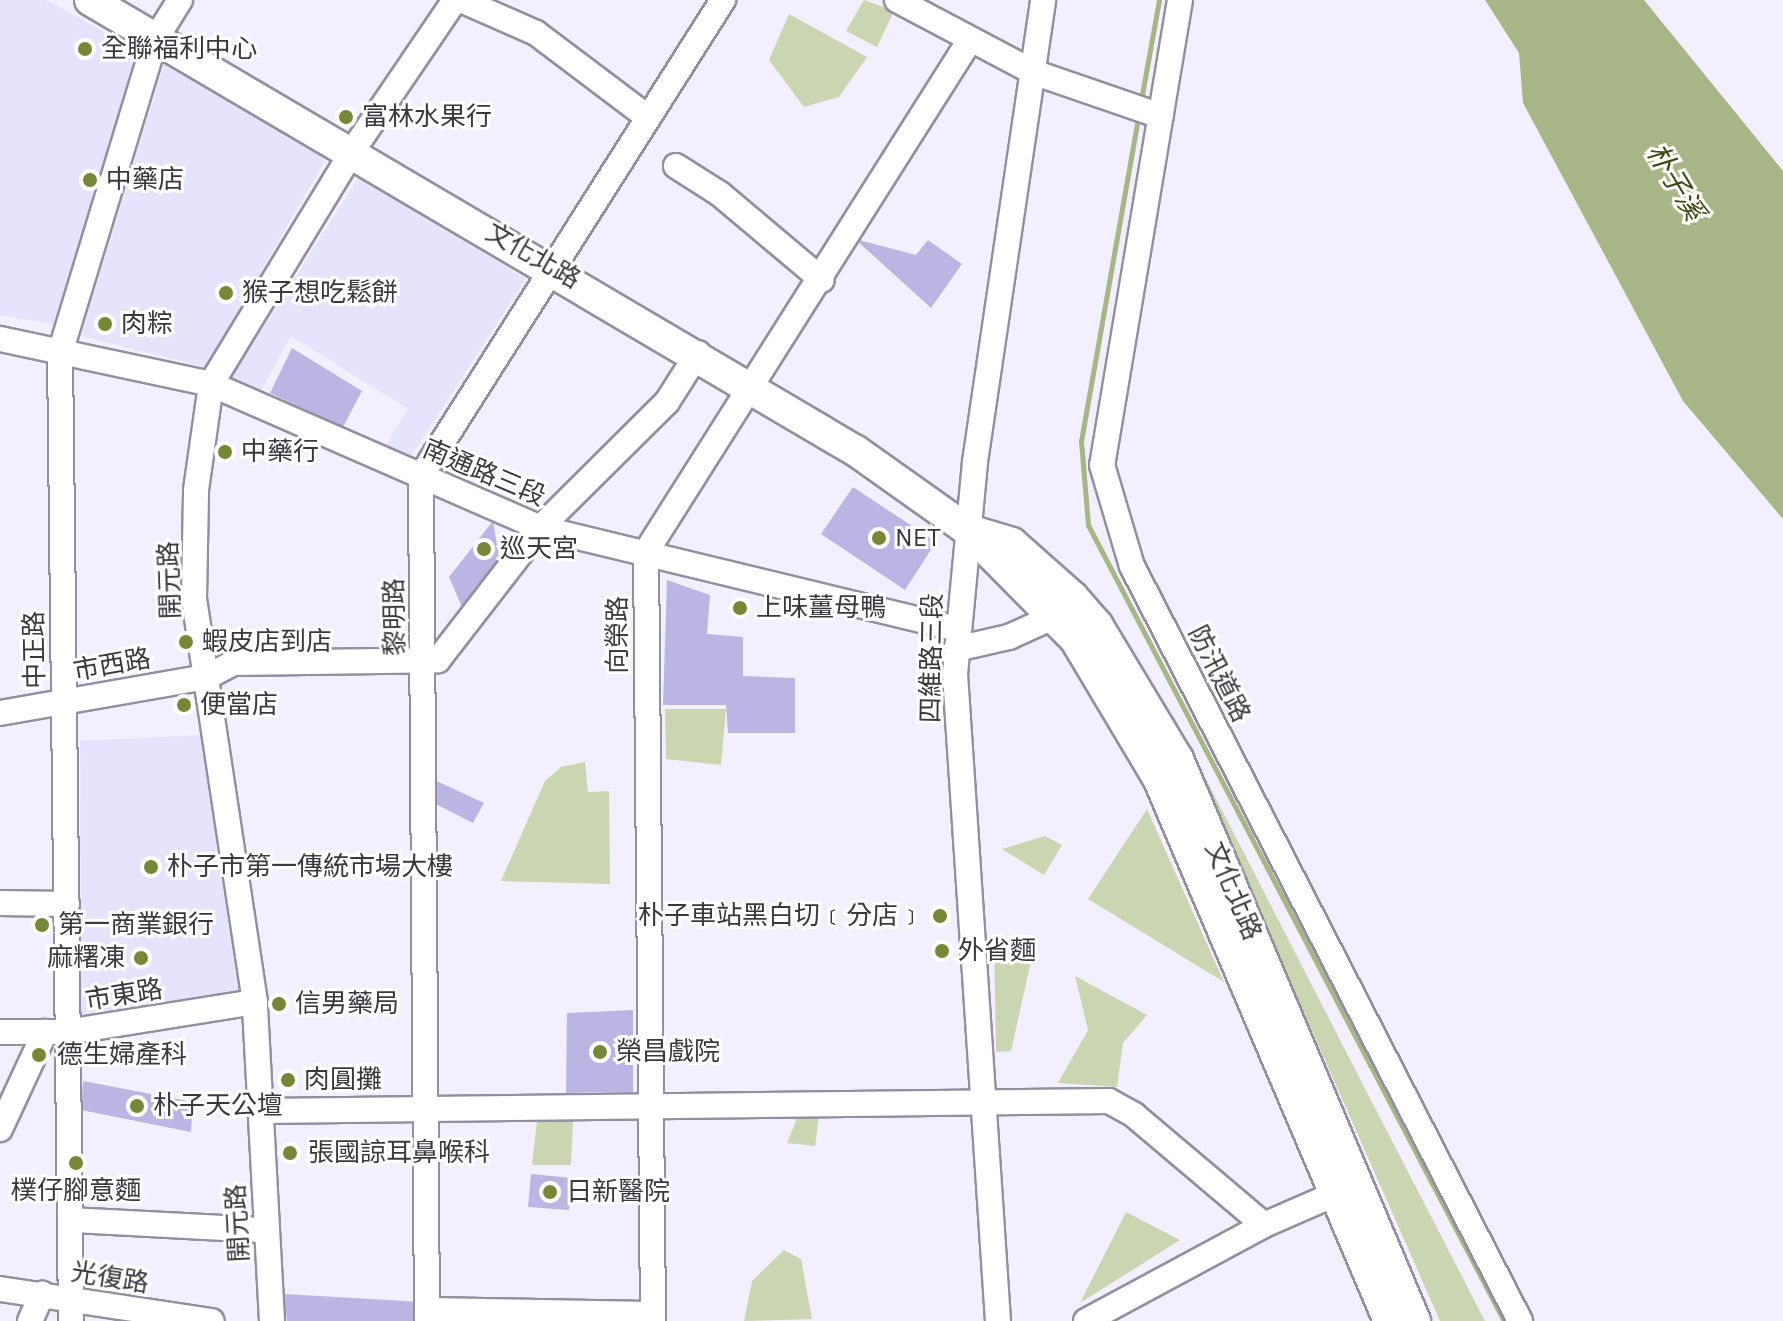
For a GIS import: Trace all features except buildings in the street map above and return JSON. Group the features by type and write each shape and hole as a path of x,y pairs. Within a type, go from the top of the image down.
{"main road":[{"name":"文化北路","path":"90,0 155,40 353,150 756,388 966,529 1053,617 1103,677 1159,780 1346,1189 1415,1321"},
{"name":"文化北路","path":"966,529 1012,543 1050,572 1098,626 1178,759 1346,1189 1389,1321"}],"street":[{"name":"中正路","path":"72,1312 72,1220 56,1032 67,904 60,353 155,40 180,0"},
{"name":"開元路","path":"272,1321 264,1230 263,1111 255,1002 194,598 196,490 211,384 353,150 455,0"},
{"path":"461,0 536,33 646,116"},
{"path":"421,476 554,268 646,116 723,0"},
{"path":"897,0 968,43 1033,72 1161,116"},
{"name":"四維路三段","path":"998,1321 956,639 966,529 1043,0"},
{"name":"防汛道路","path":"1180,0 1102,465 1132,566 1520,1321"},
{"path":"646,552 756,388 968,43"},
{"path":"676,166 720,194 822,280"},
{"name":"南通路三段","path":"0,339 211,384 540,528 646,552 956,639"},
{"path":"423,662 438,660 540,528 667,402 698,353"},
{"name":"黎明路","path":"421,476 430,1110 427,1316"},
{"name":"向榮路","path":"646,552 652,1317"},
{"path":"956,639 1009,637 1053,617"},
{"name":"市西路","path":"0,713 207,677 233,663 423,662"},
{"path":"0,903 67,904"},
{"name":"市東路","path":"0,1032 56,1032 255,1002"},
{"path":"0,1129 56,1032"},
{"path":"263,1111 1109,1101 1134,1115 1264,1225"},
{"path":"1086,1321 1128,1311 1264,1225 1346,1189"},
{"path":"72,1220 264,1230"},
{"name":"光復路","path":"0,1289 42,1294 72,1312 212,1321"},
{"path":"30,1321 42,1294"},
{"path":"427,1316 652,1317"}],"shaded area":[{"path":"0,0 46,0 137,50 57,325 0,315"},
{"path":"864,0 894,11 877,47 846,31"},
{"path":"789,14 867,57 839,97 804,107 769,60"},
{"path":"165,61 326,159 206,367 81,336"},
{"path":"359,177 526,279 409,459 384,448 408,409 291,336 261,391 231,378"},
{"path":"665,709 726,709 721,765 666,759"},
{"path":"1171,711 1340,1040 1485,1321 1440,1321"},
{"name":"朴子市第一傳統市場大樓","path":"203,735 239,993 81,1020 80,741"},
{"path":"585,762 588,792 609,791 610,884 501,881 545,781 561,767"},
{"path":"1147,809 1224,982 1088,899"},
{"path":"1045,836 1062,845 1044,875 1002,849"},
{"path":"994,941 1031,961 1011,1051 996,1052"},
{"path":"1075,976 1147,1015 1123,1043 1117,1087 1058,1083 1088,1030"},
{"path":"798,1116 819,1116 815,1146 787,1143"},
{"path":"537,1121 573,1121 571,1165 532,1165"},
{"path":"1126,1212 1180,1240 1080,1303"},
{"path":"784,1250 801,1259 812,1319 744,1321 752,1281"}],"water":[{"name":"朴子溪","path":"1485,0 1644,0 1783,171 1783,519 1683,401 1523,103 1519,53"}],"waterway":[{"path":"1141,100 1159,0"},
{"path":"1138,118 1081,441 1088,525 1504,1321"}],"place":[{"name":"全聯福利中心","path":"85,49"},
{"name":"富林水果行","path":"346,117"},
{"name":"中藥店","path":"90,180"},
{"name":"猴子想吃鬆餅","path":"226,293"},
{"name":"肉粽","path":"105,324"},
{"name":"中藥行","path":"225,452"},
{"name":"NET","path":"879,538"},
{"name":"巡天宮","path":"484,549"},
{"name":"上味薑母鴨","path":"740,608"},
{"name":"蝦皮店到店","path":"186,642"},
{"name":"便當店","path":"184,705"},
{"name":"朴子市第一傳統市場大樓","path":"151,867"},
{"name":"朴子車站黑白切﹝分店﹞","path":"940,916"},
{"name":"第一商業銀行","path":"42,925"},
{"name":"外省麵","path":"942,951"},
{"name":"麻糬凍","path":"141,958"},
{"name":"信男藥局","path":"279,1004"},
{"name":"榮昌戲院","path":"600,1052"},
{"name":"德生婦產科","path":"39,1055"},
{"name":"肉圓攤","path":"288,1080"},
{"name":"朴子天公壇","path":"137,1106"},
{"name":"張國諒耳鼻喉科","path":"290,1153"},
{"name":"樸仔腳意麵","path":"76,1163"},
{"name":"日新醫院","path":"550,1192"}]}
